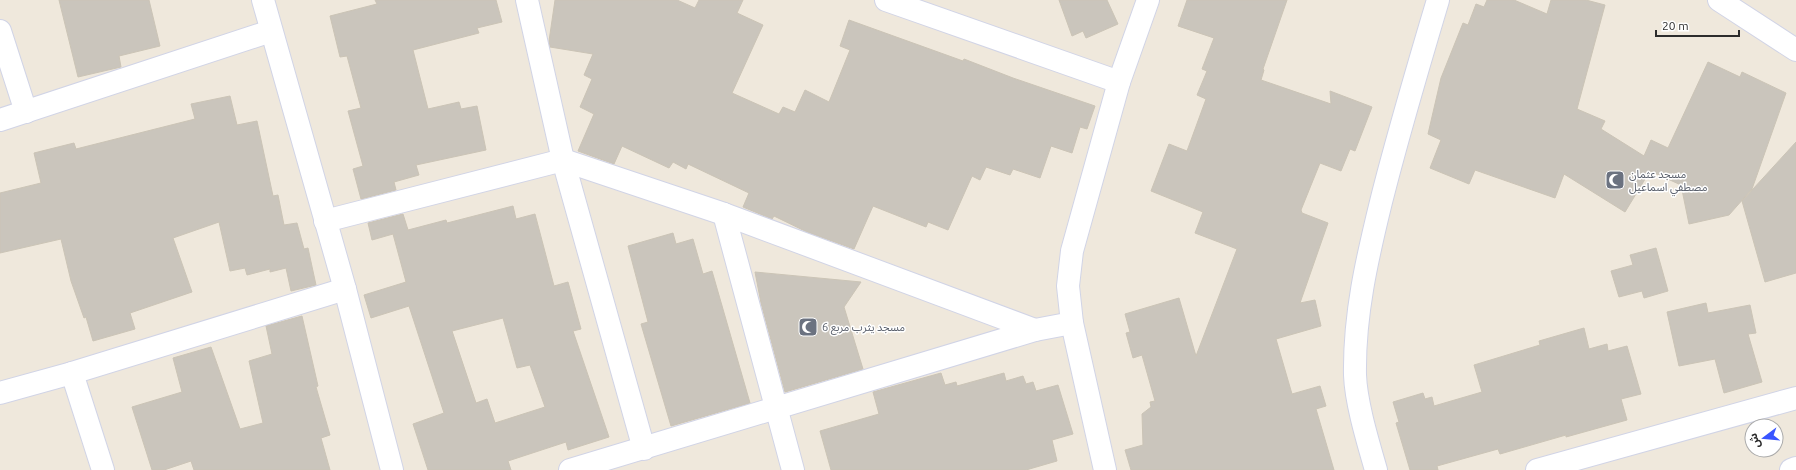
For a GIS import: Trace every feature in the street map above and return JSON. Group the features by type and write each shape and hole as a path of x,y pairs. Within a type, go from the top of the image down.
{"street":[{"path":"263,0 344,289 392,470"},
{"path":"527,0 563,160 644,449"},
{"path":"886,0 1119,82"},
{"path":"1104,470 1072,323 1068,286 1072,251 1119,82 1148,0"},
{"path":"1376,470 1365,430 1355,377 1356,327 1366,265 1383,193 1401,123 1438,0"},
{"path":"1719,0 1796,50"},
{"path":"0,31 26,112"},
{"path":"0,120 271,31"},
{"path":"325,221 563,160 724,214 1035,330"},
{"path":"724,214 775,409 793,470"},
{"path":"0,393 72,373 344,289"},
{"path":"570,470 644,449 1035,330 1072,323"},
{"path":"72,373 103,470"},
{"path":"1537,470 1796,398"},
{"path":"1791,470 1796,468"}],"building":[{"path":"59,0 149,0 160,46 119,56 121,67 78,77"},
{"path":"375,0 496,0 502,22 477,28 479,33 413,50 428,109 459,102 461,109 477,106 486,150 416,165 419,175 394,182 396,190 361,199 353,169 363,166 348,111 361,108 347,56 340,57 330,16 377,4"},
{"path":"555,0 677,0 695,8 699,0 743,0 737,13 763,25 732,93 779,114 783,107 795,112 805,90 829,102 850,50 840,46 849,20 1095,106 1087,129 1080,127 1072,153 1051,146 1040,178 1013,169 1010,175 986,167 980,180 972,176 948,230 928,222 926,227 873,206 854,249 807,232 774,216 772,219 743,207 749,193 688,164 686,169 673,162 669,168 622,146 614,164 578,151 594,114 580,107 592,79 584,75 593,54 550,47 549,41"},
{"path":"1059,0 1107,0 1118,24 1086,38 1083,31 1072,36"},
{"path":"1187,0 1287,0 1263,69 1261,80 1331,104 1330,91 1372,107 1355,151 1350,149 1341,171 1320,163 1301,210 1302,213 1328,223 1300,303 1315,300 1321,326 1276,339 1292,394 1320,386 1326,406 1316,409 1334,470 1131,470 1125,450 1143,445 1142,414 1151,407 1150,402 1155,401 1142,355 1133,358 1126,333 1130,332 1125,314 1179,298 1196,356 1237,249 1195,233 1203,212 1151,191 1169,144 1187,151 1206,99 1197,95 1207,71 1202,69 1214,38 1178,26"},
{"path":"1487,0 1514,0 1547,14 1551,0 1586,0 1605,5 1577,109 1605,121 1601,129 1644,156 1651,140 1668,148 1708,62 1740,77 1742,72 1786,93 1752,189 1729,215 1689,224 1681,185 1650,171 1625,212 1564,174 1555,198 1475,170 1469,184 1430,168 1441,140 1428,134 1441,78 1463,23 1468,25 1476,4 1484,7"},
{"path":"230,96 237,125 257,121 273,196 278,195 284,225 297,223 304,249 308,248 316,285 291,291 286,268 270,272 270,269 247,275 245,268 230,271 219,222 173,238 192,292 130,313 135,329 93,341 86,317 84,318 71,281 61,239 0,253 0,193 41,183 34,153 74,143 76,149 195,119 191,104"},
{"path":"1796,142 1796,273 1765,282 1742,201"},
{"path":"513,206 516,219 535,214 554,286 568,282 581,329 573,331 609,437 568,450 566,442 508,461 511,470 428,470 413,424 444,413 409,306 371,318 364,295 406,282 393,234 372,240 368,223 403,214 408,230 446,220 447,223","holes":["503,318 517,368 530,365 545,407 495,423 487,399 476,403 452,331"]},
{"path":"673,233 676,244 693,239 703,274 712,271 750,403 671,426 641,324 648,322 628,246"},
{"path":"1656,248 1668,291 1644,298 1642,291 1619,297 1611,271 1633,265 1630,255"},
{"name":"مسجد يثرب مربع 6","path":"755,272 861,282 844,307 863,369 785,392 761,303"},
{"path":"1706,303 1708,313 1750,305 1756,333 1748,334 1762,382 1724,393 1715,359 1679,366 1667,312"},
{"path":"302,316 318,386 316,387 330,435 321,438 330,470 194,470 191,461 164,470 152,470 132,407 182,392 173,358 211,347 240,429 263,423 249,361 272,354 266,326"},
{"path":"1584,328 1589,349 1607,344 1608,351 1627,346 1641,394 1621,399 1627,420 1566,437 1566,435 1500,454 1498,449 1437,466 1438,470 1410,470 1396,423 1399,422 1393,402 1423,393 1425,399 1432,397 1434,406 1482,392 1474,365 1540,345 1539,341"},
{"path":"941,373 945,385 956,382 957,386 1004,373 1006,381 1023,376 1026,384 1033,382 1036,391 1058,385 1073,434 1052,440 1057,461 1026,470 831,470 820,431 879,414 873,392"}],"place":[{"name":"مسجد عثمان مصطفي اسماعيل","path":"1615,180"},
{"name":"مسجد يثرب مربع 6","path":"808,327"}]}
